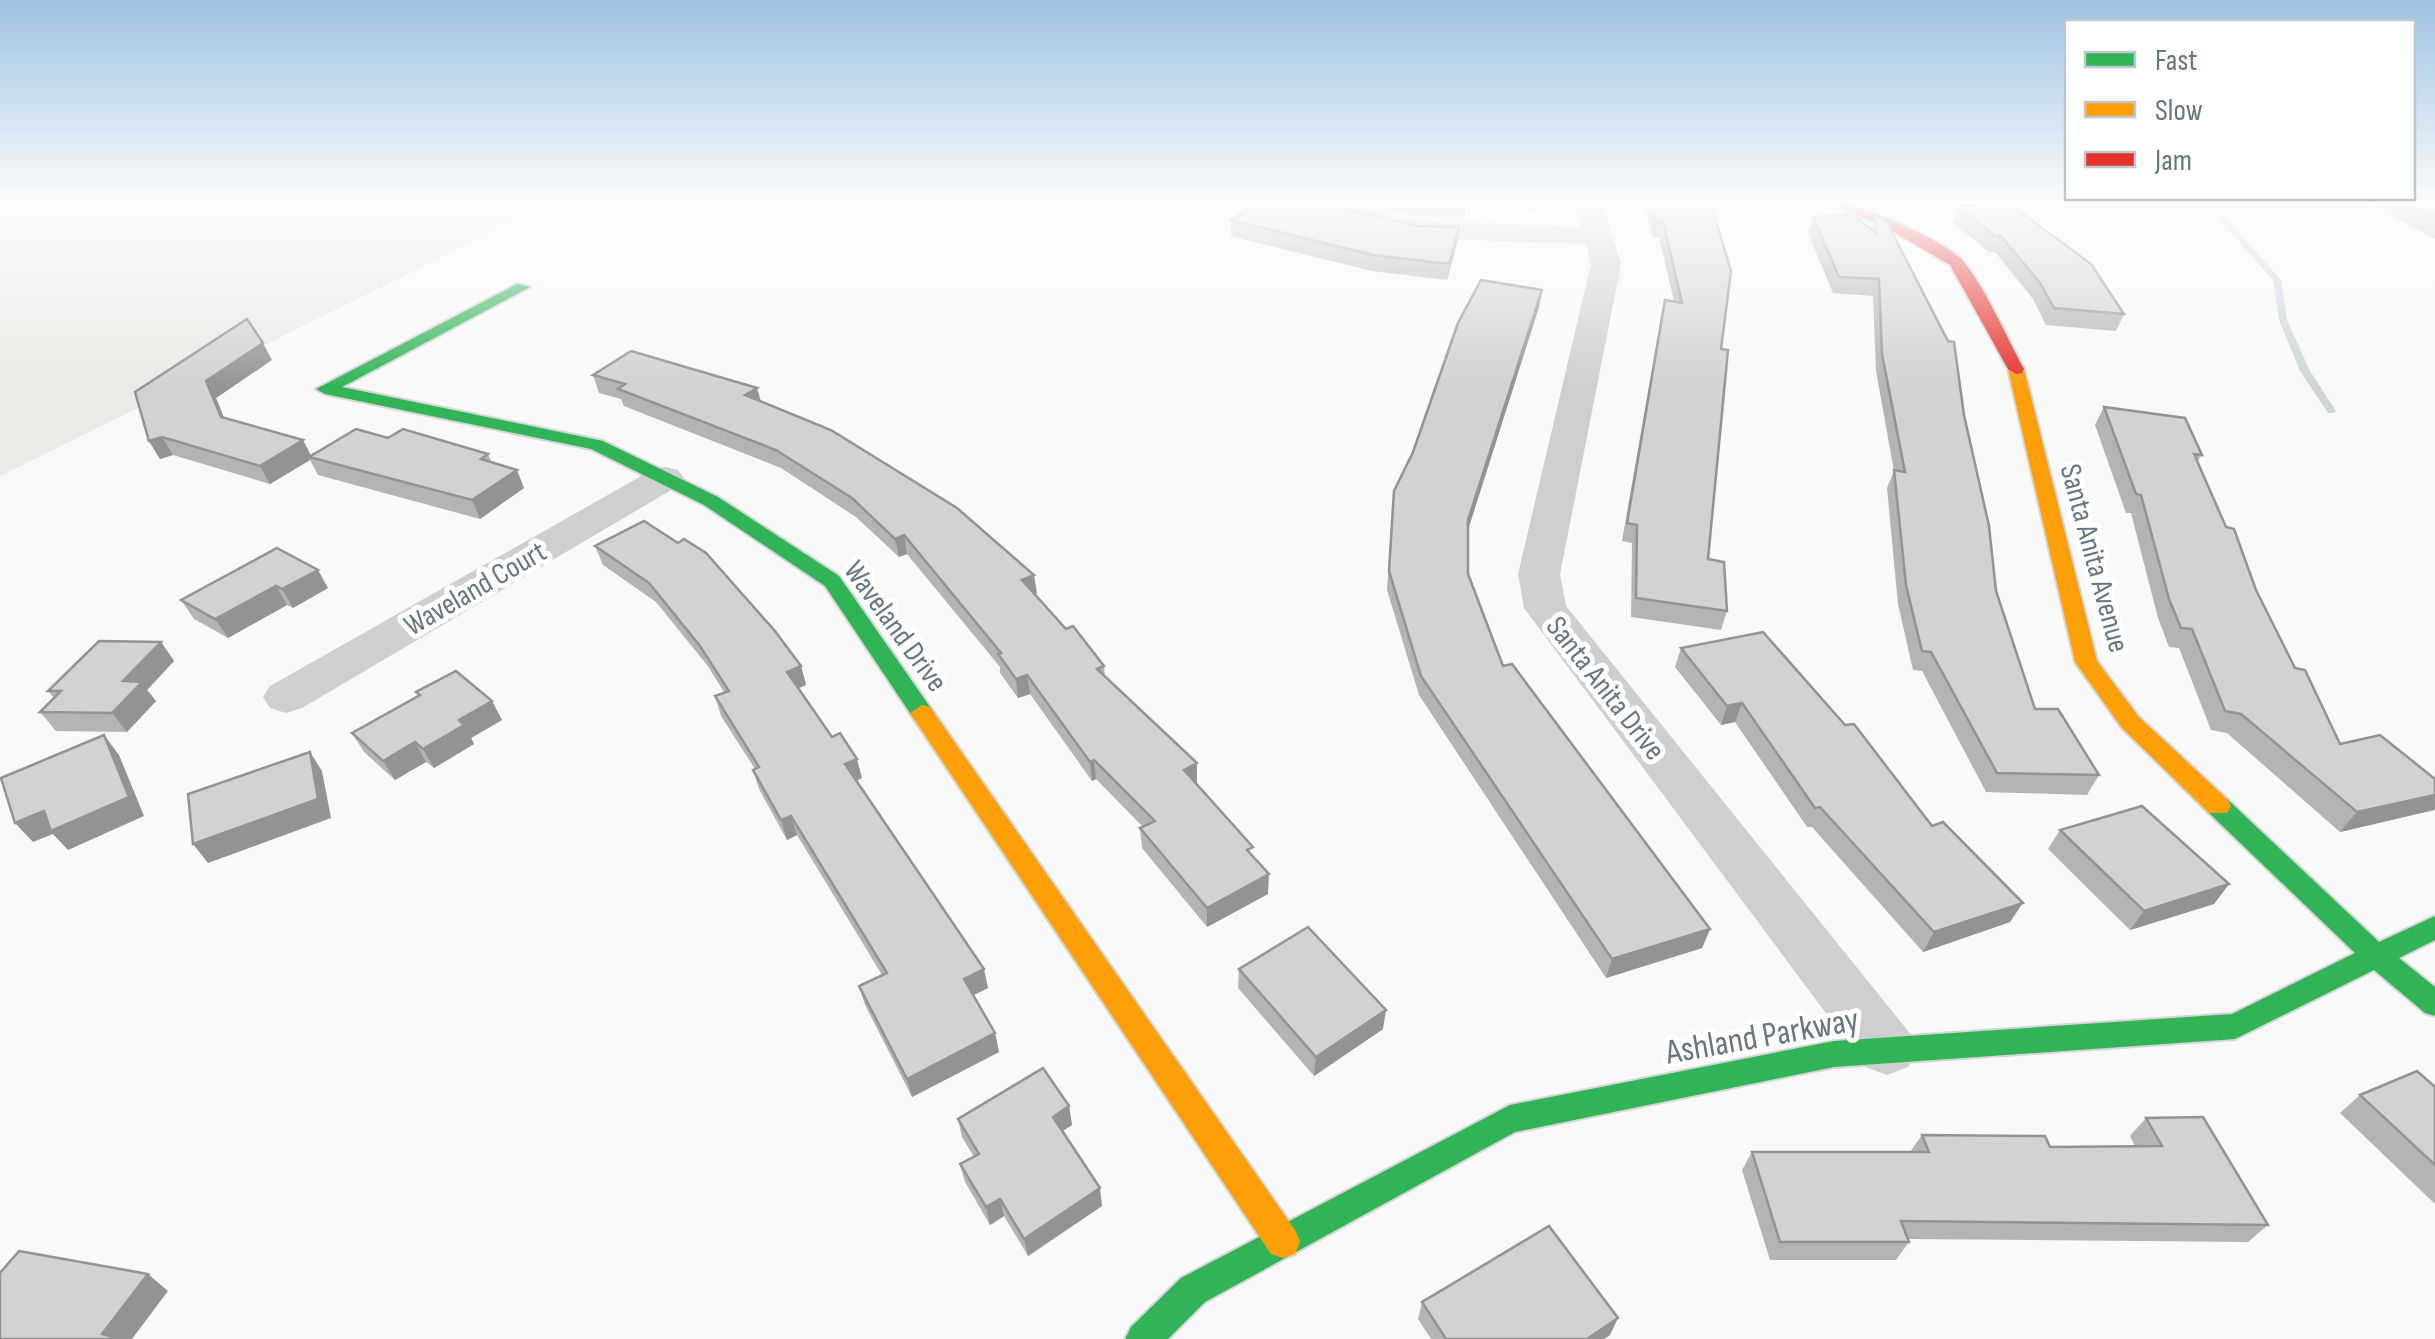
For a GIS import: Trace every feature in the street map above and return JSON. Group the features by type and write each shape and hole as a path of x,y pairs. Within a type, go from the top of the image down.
{"street":[{"name":"Santa Anita Drive","path":"1606,263 1539,574 1544,608 1888,1050"},
{"name":"Santa Anita Avenue","path":"1957,263 2014,361 2086,662 2130,722 2376,956 2435,1004"},
{"name":"Waveland Drive","path":"522,288 325,388 597,445 711,501 832,581 1283,1242"},
{"name":"Waveland Court","path":"286,697 664,478"},
{"name":"Ashland Parkway","path":"1142,1339 1194,1290 1510,1119 1834,1054 2236,1026 2435,927"}],"shaded area":[{"path":"0,263 429,263 0,476"}],"building":[{"path":"1673,263 1729,263 1721,349 1728,350 1708,559 1724,562 1727,611 1636,598 1637,525 1627,523 1665,300 1682,303"},
{"path":"1833,263 1908,263 1948,341 1954,342 1964,415 1989,526 1996,591 2035,709 2058,709 2099,775 1997,773 1931,652 1922,651 1906,585 1894,470 1905,472 1882,354 1879,279 1839,277"},
{"path":"2024,263 2090,263 2124,314 2054,308"},
{"path":"1481,280 1542,290 1468,520 1468,574 1503,666 1512,664 1710,929 1612,959 1421,676 1389,571 1394,491 1413,452 1458,323"},
{"path":"247,319 263,343 206,381 221,417 303,440 260,466 162,437 149,441 135,392"},
{"path":"631,351 757,388 745,395 831,430 957,508 1034,575 1022,580 1066,629 1073,626 1104,666 1097,669 1197,763 1184,770 1253,847 1247,850 1269,874 1207,908 1140,828 1155,821 1094,760 1090,762 1027,675 1016,679 998,654 1001,653 904,535 895,539 852,498 776,450 618,389 625,384 593,375"},
{"path":"2104,407 2185,418 2202,455 2194,454 2226,527 2234,529 2256,590 2295,668 2305,670 2340,744 2380,735 2435,779 2435,795 2357,812 2241,714 2225,711 2192,629 2181,628 2169,599 2141,495 2136,494"},
{"path":"356,429 388,438 403,429 488,454 481,459 517,470 472,500 309,457"},
{"path":"644,521 678,543 684,539 706,553 801,666 787,672 832,737 840,733 857,759 845,764 984,969 964,979 995,1033 907,1079 859,986 887,973 791,816 781,820 753,770 759,767 715,696 729,691 700,646 649,583 595,546"},
{"path":"277,548 318,570 282,589 276,586 215,619 181,600"},
{"path":"1763,632 1845,725 1854,724 1932,826 1943,822 2023,903 1934,932 1820,807 1815,808 1742,703 1727,706 1681,648"},
{"path":"99,641 161,642 123,681 142,682 112,713 40,712 61,691 48,691"},
{"path":"456,671 492,701 459,720 464,725 423,749 415,742 383,761 352,733 420,695 416,692"},
{"path":"104,735 129,797 51,831 44,811 15,823 1,778"},
{"path":"310,752 318,799 193,844 188,794"},
{"path":"2142,806 2229,884 2144,911 2060,830"},
{"path":"1308,927 1386,1010 1316,1057 1239,969"},
{"path":"1043,1068 1069,1106 1053,1117 1100,1188 1024,1239 1000,1199 986,1207 960,1164 979,1154 958,1119"},
{"path":"2417,1071 2435,1087 2435,1165 2360,1095"},
{"path":"2203,1117 2268,1225 1901,1221 1909,1242 1780,1242 1752,1152 1929,1152 1922,1135 2045,1136 2050,1147 2162,1146 2146,1118"},
{"path":"1549,1226 1618,1318 1587,1339 1446,1339 1422,1302"},
{"path":"19,1251 148,1274 102,1334 120,1339 0,1339 0,1273"}],"waterway":[{"path":"2262,263 2277,280 2283,320 2305,371 2331,411"}],"traffic: fast":[{"path":"522,287 325,389 597,445 711,501 832,581 922,713"},
{"path":"2218,806 2376,956 2435,1004"},
{"path":"1143,1339 1193,1290 1510,1119 1834,1054 2235,1026 2435,927"}],"traffic: slow":[{"path":"2016,369 2086,662 2130,722 2218,806"},
{"path":"922,713 1283,1242"}],"traffic: jam":[{"path":"1957,263 2016,369"}]}
